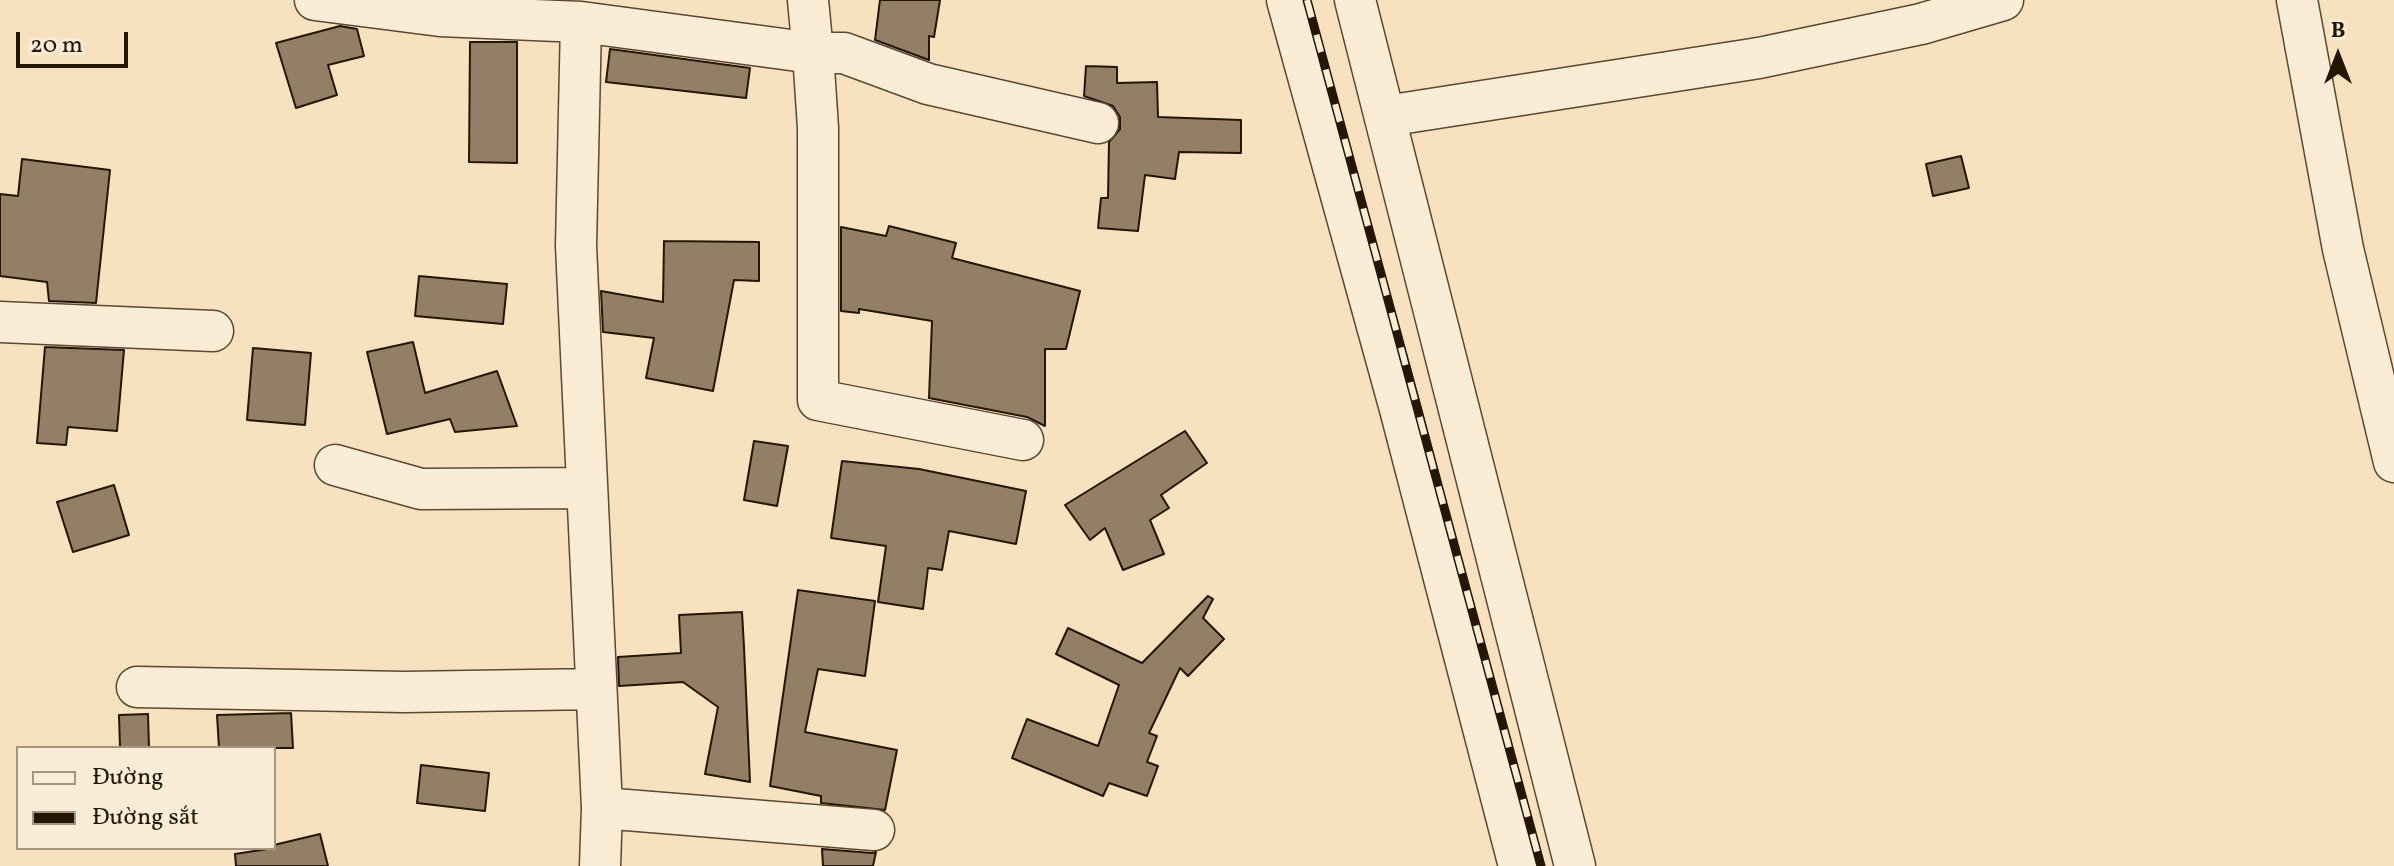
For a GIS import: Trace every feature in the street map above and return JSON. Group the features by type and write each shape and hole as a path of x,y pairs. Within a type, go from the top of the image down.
{"street":[{"path":"315,0 440,16 581,22 813,53 844,53 928,84 1098,123"},
{"path":"808,0 818,128 818,400 1023,440"},
{"path":"1287,0 1400,409 1519,866"},
{"path":"1355,0 1575,866"},
{"path":"1386,116 1759,58 1921,24 2003,0"},
{"path":"2297,0 2343,249 2394,462"},
{"path":"581,22 576,246 602,808 600,866"},
{"path":"0,322 213,331"},
{"path":"335,465 421,489 585,488"},
{"path":"137,687 404,692 596,689"},
{"path":"602,808 874,830"}],"building":[{"path":"880,0 940,0 934,37 929,36 929,60 875,40"},
{"path":"340,26 357,29 364,56 328,65 337,95 296,108 276,43"},
{"path":"470,42 517,42 517,163 469,162"},
{"path":"610,49 750,68 746,98 606,82"},
{"path":"1086,66 1117,67 1117,83 1157,82 1158,117 1241,120 1241,153 1179,152 1175,179 1145,175 1138,231 1098,228 1101,198 1108,198 1109,142 1120,129 1120,117 1113,106 1084,96"},
{"path":"1961,156 1969,188 1933,196 1926,164"},
{"path":"22,159 110,170 96,303 49,301 47,282 0,276 0,194 18,196"},
{"path":"889,226 956,243 952,258 1080,291 1066,349 1045,349 1045,426 1027,417 929,398 932,321 859,309 859,313 841,311 841,227 886,236"},
{"path":"664,241 759,242 759,281 734,280 713,391 646,378 654,338 603,332 601,291 663,302"},
{"path":"419,276 507,284 503,324 415,316"},
{"path":"413,342 425,393 497,371 517,426 455,432 450,419 387,434 367,352"},
{"path":"45,347 124,350 117,431 68,427 66,445 37,443"},
{"path":"253,348 311,353 305,425 247,420"},
{"path":"1185,431 1207,463 1161,495 1169,508 1150,520 1164,554 1123,570 1105,528 1090,540 1065,505"},
{"path":"754,441 788,446 777,506 744,500"},
{"path":"842,461 919,469 1026,491 1016,544 949,531 942,570 928,568 923,609 878,602 886,546 831,538"},
{"path":"114,485 129,535 73,552 57,502"},
{"path":"798,590 875,601 865,676 818,669 805,732 897,750 885,810 821,803 821,796 770,786"},
{"path":"1208,596 1213,599 1203,618 1224,639 1188,676 1180,668 1149,733 1157,736 1147,762 1158,766 1147,796 1109,783 1103,796 1012,758 1027,719 1098,746 1119,685 1056,654 1068,628 1142,663"},
{"path":"742,612 750,782 705,774 718,707 683,682 619,686 618,657 681,653 679,615"},
{"path":"291,713 293,748 219,746 217,715"},
{"path":"148,714 149,746 120,746 119,715"},
{"path":"421,765 489,773 485,811 417,803"},
{"path":"320,834 328,866 236,866 235,854 276,850 276,845"},
{"path":"822,849 876,852 873,866 823,866"}],"railway":[{"path":"1307,0 1541,866"}]}
